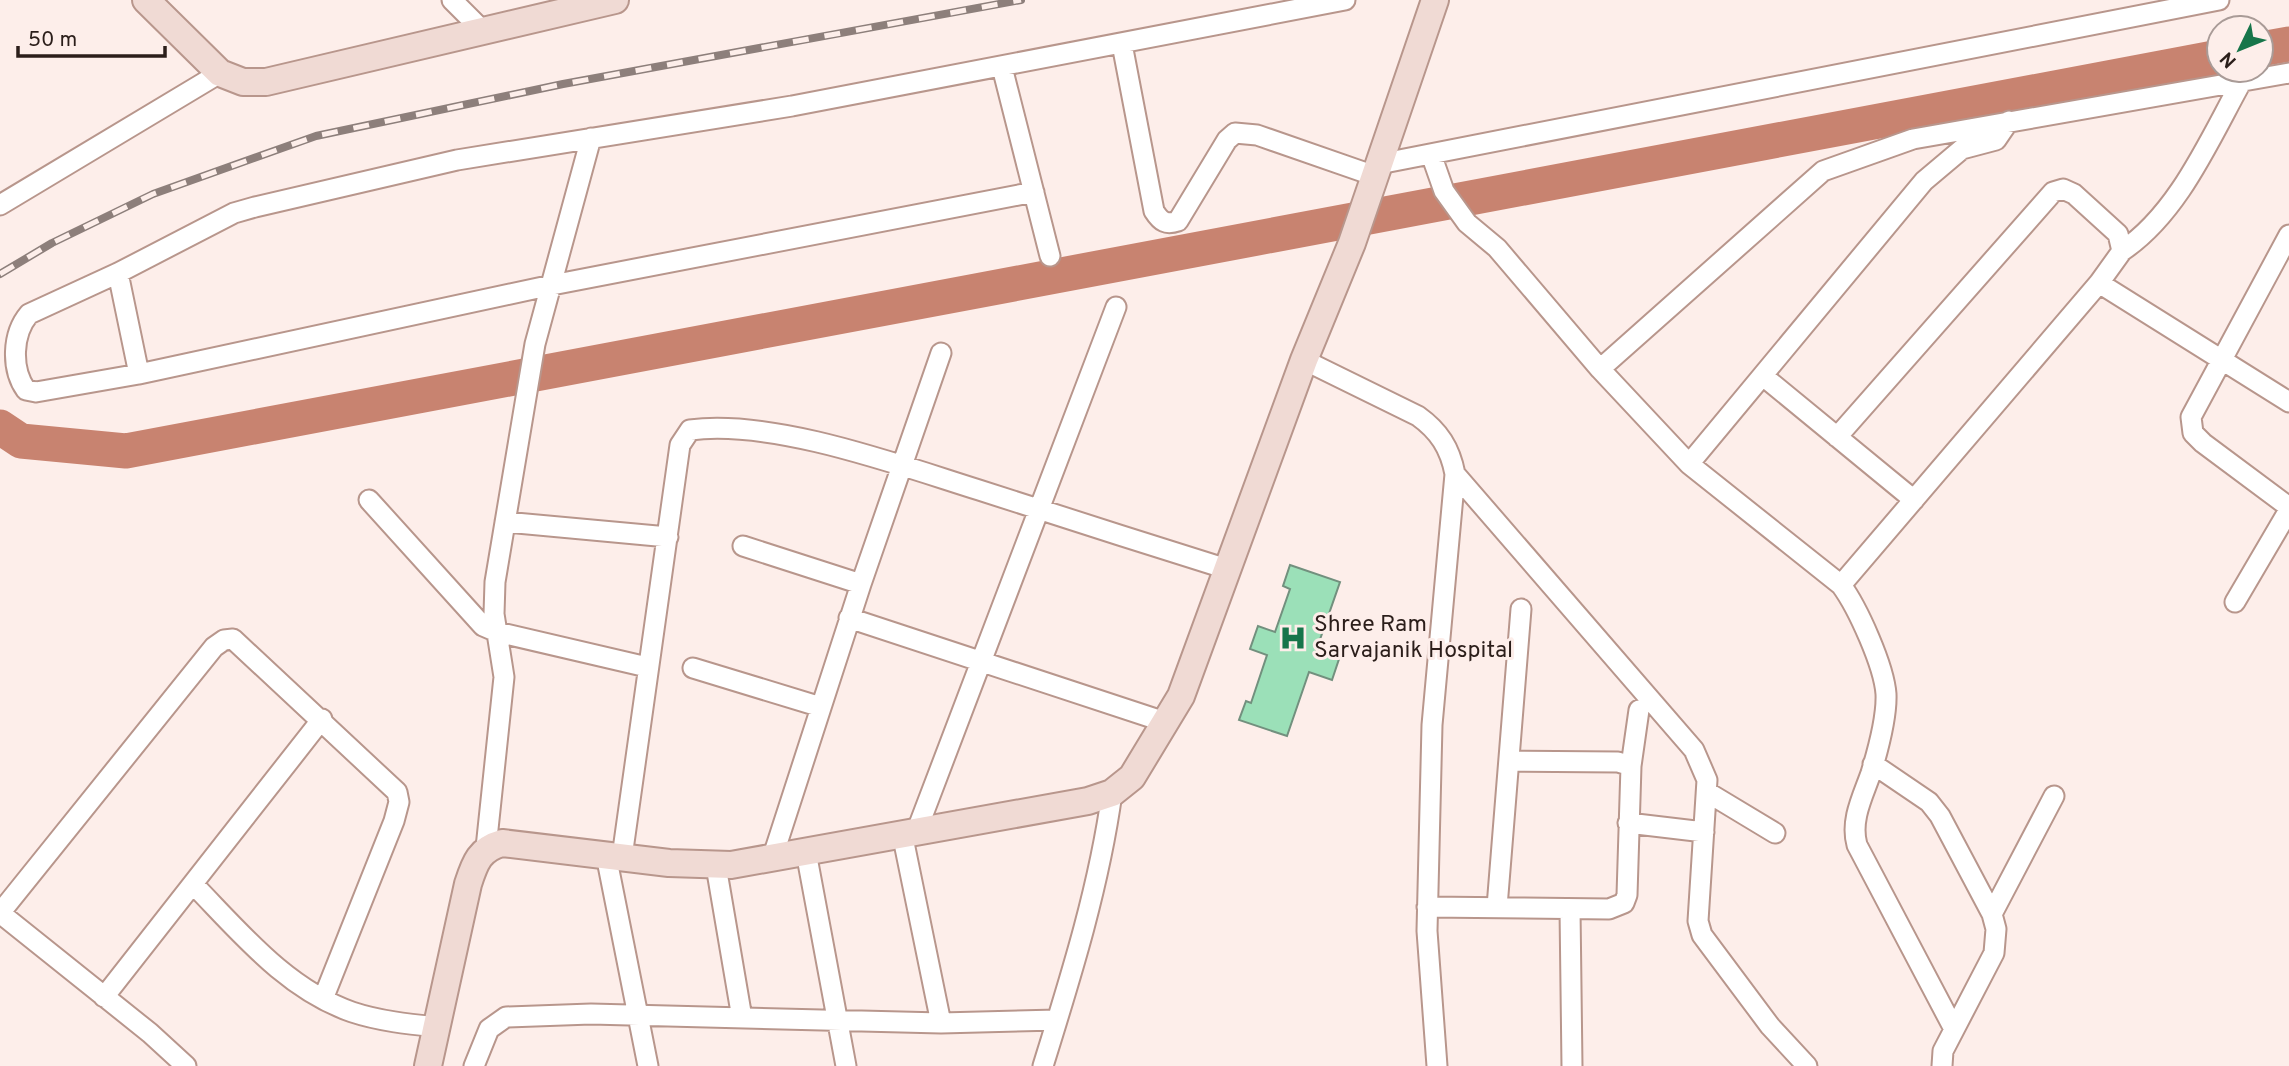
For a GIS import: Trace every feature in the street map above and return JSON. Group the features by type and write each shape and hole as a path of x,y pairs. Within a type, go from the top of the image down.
{"street":[{"path":"146,0 220,73 243,82 266,82 615,0"},
{"path":"452,0 483,31"},
{"path":"1034,192 552,285 139,374 36,392 26,390 19,379 16,336 19,326 29,314 118,273 234,213 421,167 792,106 1345,0"},
{"path":"486,848 502,843 716,866 772,859 909,832 1088,802 1112,793 1132,778 1168,723 1181,696 1304,360 1352,243 1436,0"},
{"path":"1122,44 1154,211 1160,220 1170,224 1178,221 1227,141 1235,133 1257,135 1374,179 1431,154 2219,0"},
{"path":"1002,67 1050,256"},
{"path":"0,205 220,73"},
{"path":"1600,369 1823,171 1913,139 2215,84"},
{"path":"1841,586 2099,283 2122,251 2144,236 2192,171 2240,84"},
{"path":"1689,464 1924,181 1962,149 1996,140 2008,121"},
{"path":"428,1066 468,884 474,864 486,848 504,677 493,600 532,358 591,138"},
{"path":"1431,154 1444,191 1467,223 1497,248 1600,369 1689,464 1841,586 1859,612 1885,690 1886,703 1873,764 1855,821 1857,845 1955,1029"},
{"path":"1837,437 2053,192 2063,189 2074,194 2118,234 2122,251"},
{"path":"2235,602 2289,508 2193,433 2191,417 2289,235"},
{"path":"118,273 139,374"},
{"path":"2099,283 2223,358 2289,402"},
{"path":"941,1023 909,832 982,661 1116,307"},
{"path":"772,859 849,618 941,353"},
{"path":"1304,360 1418,416 1434,428 1451,454 1455,474 1432,725 1427,907 1437,1066"},
{"path":"1763,376 1914,500"},
{"path":"648,1066 614,856 668,537 680,445 690,430 771,433 903,466 1227,569"},
{"path":"1455,474 1694,750 1705,772 1707,792 1699,921 1702,935 1770,1026 1807,1066"},
{"path":"369,500 473,618 497,632 647,667"},
{"path":"505,522 668,537"},
{"path":"743,546 861,584"},
{"path":"1497,907 1521,608"},
{"path":"849,618 1168,723"},
{"path":"186,1066 0,913 214,647 224,640 233,639 248,650 390,783 399,802 323,999"},
{"path":"693,668 821,707"},
{"path":"1427,907 1609,909 1624,903 1627,895 1630,766 1639,710"},
{"path":"104,997 322,719"},
{"path":"1509,761 1618,762 1630,766"},
{"path":"1873,764 1929,802 1940,816 1992,914 1996,929 1994,953 1943,1051 1942,1066"},
{"path":"1707,792 1775,833"},
{"path":"1043,1066 1086,926 1106,840 1112,793"},
{"path":"1992,914 2054,796"},
{"path":"1628,823 1704,832"},
{"path":"806,852 846,1066"},
{"path":"716,866 742,1018"},
{"path":"193,884 277,969 323,999 351,1012 386,1021 437,1027"},
{"path":"1570,909 1572,1066"},
{"path":"474,1066 489,1029 500,1019 591,1014 941,1023 1057,1020"}],"building":[{"path":"1290,565 1340,582 1316,651 1339,659 1332,680 1309,672 1287,736 1239,720 1246,701 1251,703 1267,655 1250,649 1258,626 1275,632 1290,589 1283,586"}],"waterway":[{"path":"2275,46 2289,44"},
{"path":"0,427 21,441 126,451 2205,60"}],"railway":[{"path":"0,274 52,243 153,194 316,136 563,84 1021,0"}],"place":[{"name":"Shree Ram Sarvajanik Hospital","path":"1293,638"}]}
